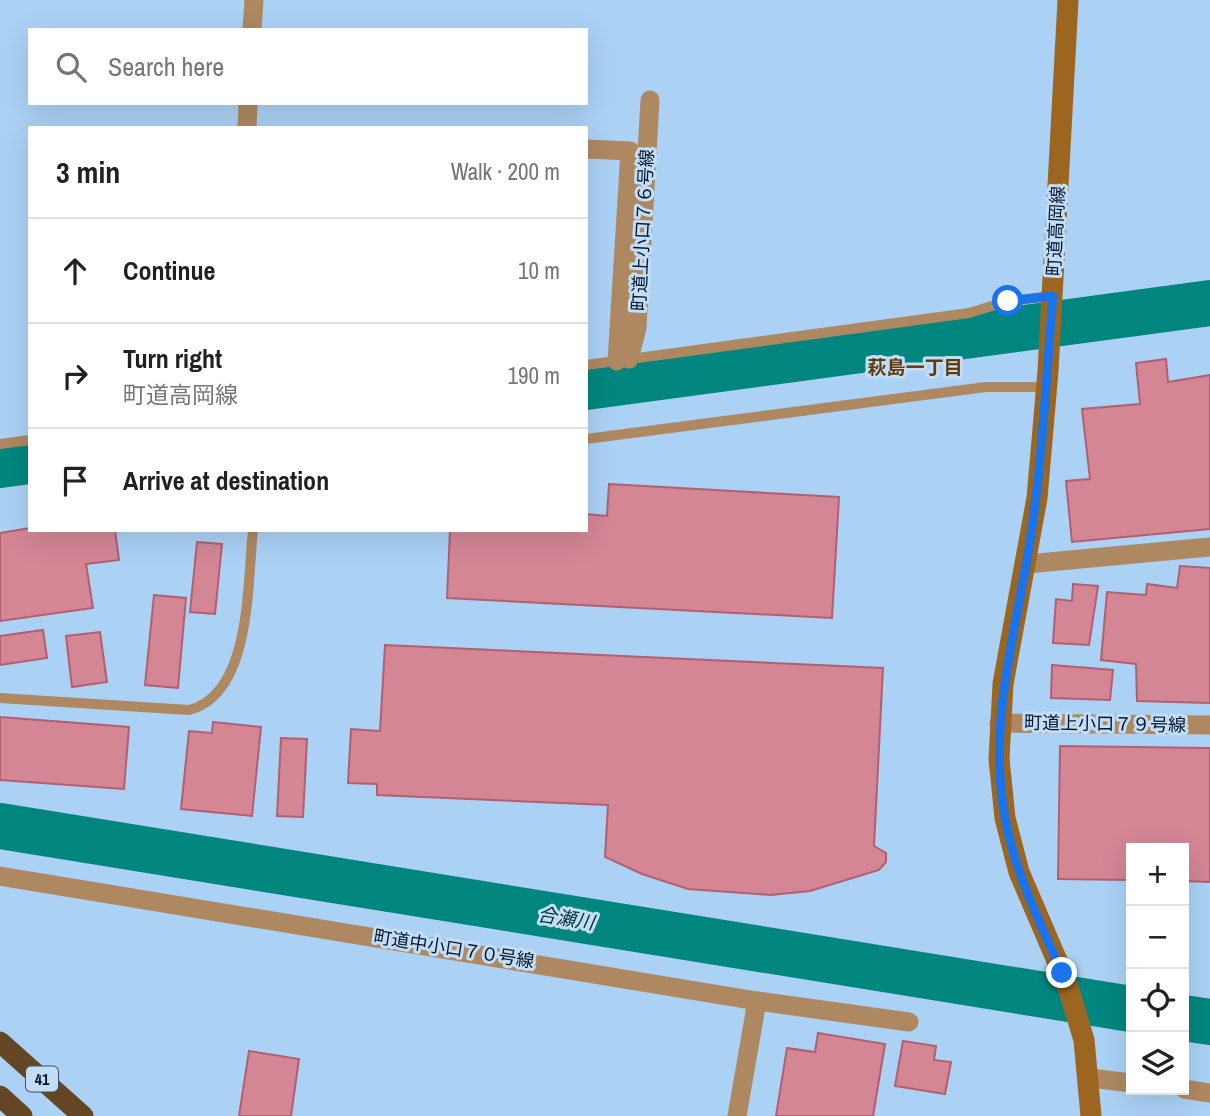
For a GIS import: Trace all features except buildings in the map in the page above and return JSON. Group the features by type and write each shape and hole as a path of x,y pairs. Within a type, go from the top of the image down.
{"highway":[{"name":"41","path":"0,1042 83,1116"},
{"name":"41","path":"0,1096 22,1116"}],"street":[{"path":"252,28 254,0"},
{"name":"町道高岡線","path":"1068,0 1047,387 1027,564 1006,668 999,723 1002,795 1011,844 1030,902 1062,973 1084,1040 1090,1077 1091,1116"},
{"name":"町道上小口７６号線","path":"623,360 637,328 650,100"},
{"path":"247,126 248,105"},
{"path":"588,149 630,152 623,360"},
{"path":"1027,564 1210,547"},
{"name":"町道上小口７９号線","path":"999,723 1210,725"},
{"name":"町道中小口７０号線","path":"0,876 757,1001 909,1023"},
{"path":"737,1116 757,1001"},
{"path":"1090,1077 1126,1082"},
{"path":"1189,1090 1210,1093"}],"lane":[{"path":"588,365 969,313 1008,301 1052,303"},
{"path":"588,439 986,387 1047,387"},
{"path":"0,444 28,440"},
{"path":"0,698 189,710 206,704 226,684 238,654 253,532"}],"waterway":[{"path":"588,387 1210,303"},
{"path":"0,465 28,461"},
{"name":"合瀬川","path":"0,826 1126,1008"},
{"name":"合瀬川","path":"1189,1019 1210,1022"}],"district":[{"name":"萩島一丁目","path":"915,367"}],"route":[{"path":"1008,301 1053,296 1037,498 1003,684 999,759 1005,818 1019,872 1062,973"}]}
